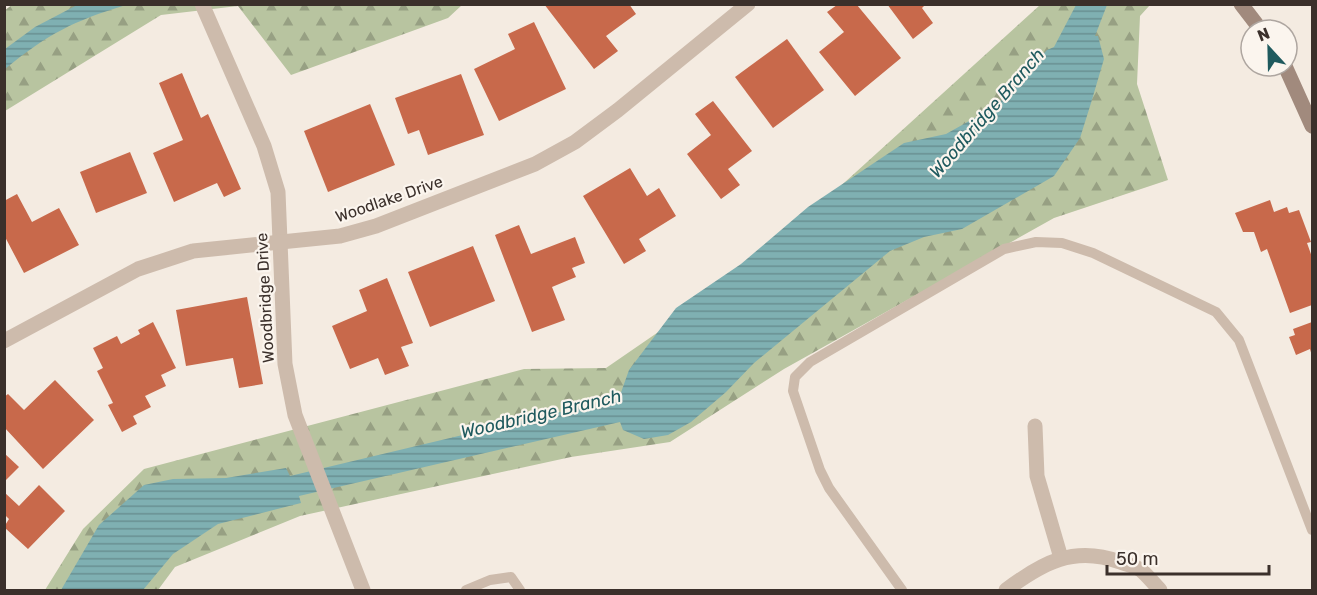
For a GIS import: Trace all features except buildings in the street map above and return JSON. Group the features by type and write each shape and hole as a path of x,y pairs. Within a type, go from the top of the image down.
{"street":[{"name":"Woodbridge Drive","path":"202,4 264,146 278,192 285,364 295,415 363,591"},
{"name":"Woodlake Drive","path":"4,340 138,269 193,251 340,236 376,226 535,164 575,142 610,116 748,4"},
{"path":"1241,4 1252,18"},
{"path":"1290,78 1312,126"},
{"path":"1035,426 1037,476 1061,558"},
{"path":"1006,591 1029,573 1061,558 1077,554 1100,554 1140,569 1160,591"}],"lane":[{"path":"902,591 829,488 796,405 793,391 795,377 810,362 1004,249 1036,242 1062,243 1093,253 1216,312 1239,340 1312,530"},
{"path":"466,591 490,580 511,577 520,591"}],"green space":[{"path":"13,4 462,5 448,18 291,75 238,6 161,15 5,111 4,11"},
{"path":"1040,5 1150,5 1140,16 1137,84 1168,180 1054,218 784,369 670,442 571,457 300,516 175,567 158,590 45,590 83,529 144,469 524,369 606,368 747,271"}],"water":[{"path":"79,4 126,5 62,30 35,46 5,69 5,49 35,27"},
{"name":"Woodbridge Branch","path":"1076,5 1107,5 1095,36 1098,36 1104,59 1080,138 1054,176 962,229 924,237 890,251 754,363 726,392 691,422 668,435 644,439 623,430 620,422 299,496 301,503 218,524 173,554 143,590 61,590 99,525 144,485 173,479 226,478 286,468 290,476 619,398 629,370 676,308 741,264 808,207 904,143 946,134 996,106 1047,50 1054,47"}]}
